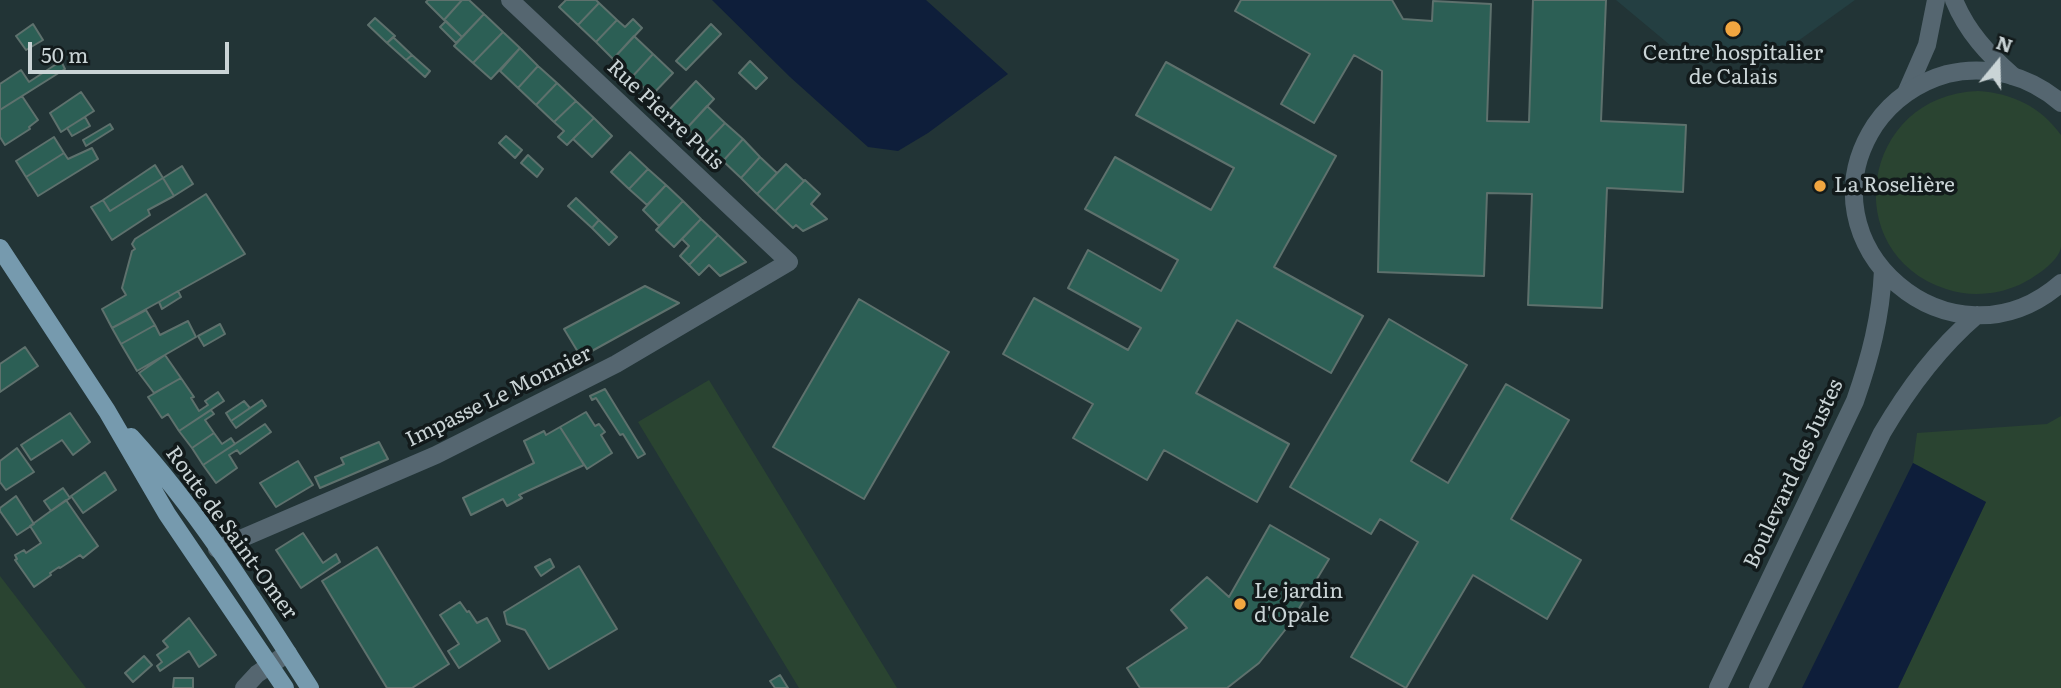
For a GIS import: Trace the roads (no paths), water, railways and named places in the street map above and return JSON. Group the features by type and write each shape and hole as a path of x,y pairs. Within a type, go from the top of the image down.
{"main road":[{"name":"Route de Saint-Omer","path":"0,248 107,411 167,514 285,688"},
{"name":"Route de Saint-Omer","path":"107,411 159,468 218,549 310,688"}],"street":[{"name":"Rue Pierre Puis","path":"510,0 789,262"},
{"path":"1906,93 1927,45 1936,0"},
{"path":"1954,0 1964,22 1977,40 1989,55 2013,76"},
{"path":"2061,103 2037,86 2013,76 1989,71 1951,73 1927,81 1906,93 1888,109 1873,128 1856,173 1855,197 1858,219 1870,251 1883,270 1909,295 1930,306 1953,313 2000,313 2025,306 2061,283"},
{"name":"Impasse Le Monnier","path":"218,549 448,449 616,364 789,262"},
{"name":"Boulevard des Justes","path":"1718,688 1855,401 1874,343 1881,307 1883,270"},
{"path":"1758,688 1887,424 1937,353 1977,315"},
{"path":"244,688 257,674 288,653"}],"water":[{"path":"712,0 926,0 1008,74 928,133 898,151 868,147 790,77"},
{"path":"1913,463 1986,502 1898,688 1802,688"}],"place":[{"name":"Centre hospitalier de Calais","path":"1733,29"},
{"name":"La Roselière","path":"1820,186"},
{"name":"Le jardin d'Opale","path":"1240,604"}]}
